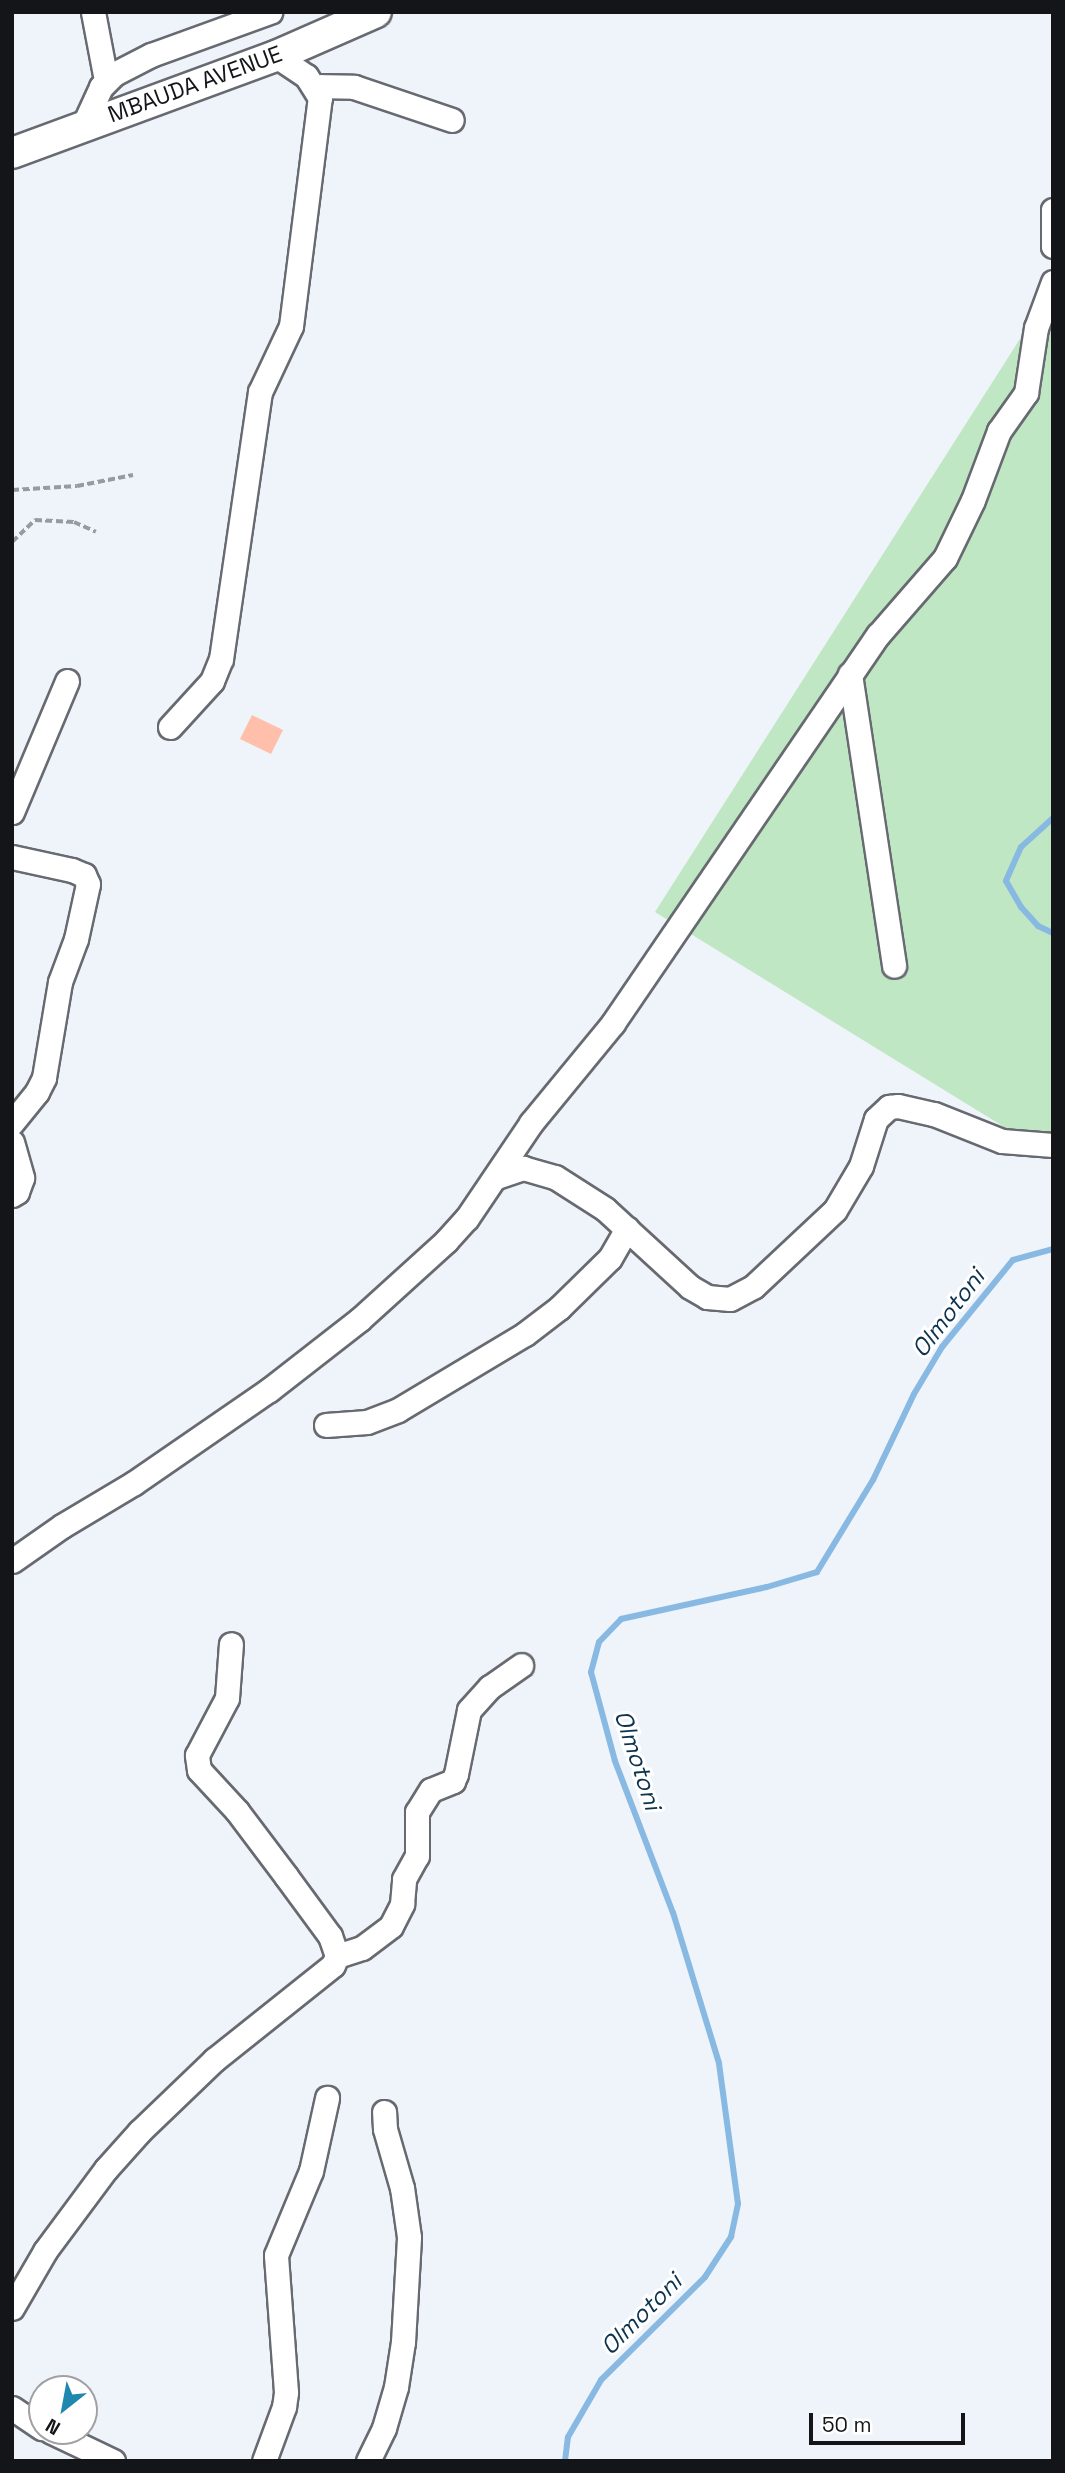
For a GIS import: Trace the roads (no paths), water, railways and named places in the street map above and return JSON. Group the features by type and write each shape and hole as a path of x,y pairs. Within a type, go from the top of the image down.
{"street":[{"path":"93,12 106,80"},
{"path":"84,124 106,80 151,55 270,12"},
{"name":"MBAUDA AVENUE","path":"12,153 84,124 276,57 376,12"},
{"path":"170,727 212,681 221,659 260,392 291,326 320,98 315,86 306,76 276,57"},
{"path":"315,86 354,87 452,120"},
{"path":"1053,210 1053,246"},
{"path":"12,1560 178,1453 269,1390 359,1320 446,1241 497,1177 531,1123 613,1023 850,674 885,626 950,549 999,431 1026,393 1036,328 1053,282"},
{"path":"850,674 894,966"},
{"path":"12,813 67,681"},
{"path":"12,857 79,872 88,884 76,939 60,982 44,1078 13,1129 22,1178 18,1192 12,1195"},
{"path":"497,1177 523,1168 541,1170 576,1188 628,1228 690,1287 707,1297 730,1299 753,1287 842,1202 861,1166 876,1119 889,1107 898,1106 934,1114 1002,1141 1053,1145"},
{"path":"326,1425 367,1422 398,1410 525,1334 559,1308 610,1258 628,1228"},
{"path":"12,2308 45,2251 106,2169 139,2132 214,2060 333,1965 337,1956 330,1936 286,1876 237,1811 199,1770 197,1755 227,1698 231,1644"},
{"path":"337,1956 362,1948 391,1926 402,1904 404,1879 417,1856 417,1812 431,1790 453,1780 469,1710 489,1687 521,1665"},
{"path":"264,2461 284,2407 286,2392 276,2255 311,2171 327,2098"},
{"path":"368,2461 384,2428 396,2387 403,2342 409,2237 402,2188 385,2129 384,2112"},
{"path":"12,2409 28,2419"},
{"path":"79,2445 113,2461"}],"waterway":[{"name":"Olmotoni","path":"1053,818 1021,847 1006,881 1021,907 1038,926 1053,933"},
{"name":"Olmotoni","path":"565,2461 568,2437 601,2380 705,2277 731,2237 738,2204 719,2063 673,1913 615,1761 591,1672 599,1642 621,1619 767,1587 817,1572 873,1480 914,1394 942,1347 1013,1260 1053,1249"}]}
